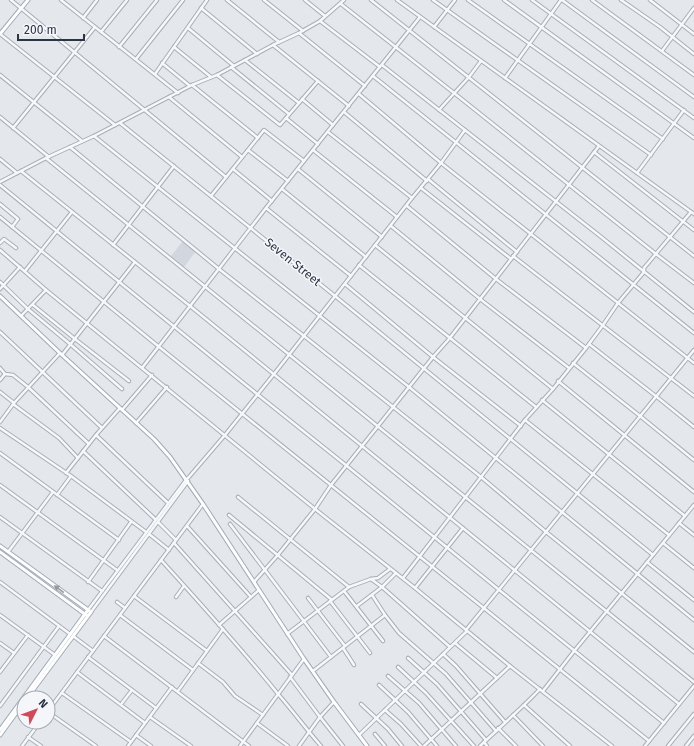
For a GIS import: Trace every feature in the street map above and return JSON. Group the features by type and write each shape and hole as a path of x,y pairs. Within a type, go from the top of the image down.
{"main road":[{"path":"0,34 28,0"},
{"path":"0,296 165,451 187,480 304,659 367,746"},
{"path":"0,546 89,611 0,730"},
{"path":"0,552 86,616"},
{"path":"33,690 71,635"},
{"path":"0,735 16,713"}],"street":[{"path":"11,0 226,177"},
{"path":"61,0 178,93"},
{"path":"83,18 97,0"},
{"path":"101,32 127,0"},
{"path":"119,47 157,0"},
{"path":"136,60 183,0"},
{"path":"155,74 207,0"},
{"path":"227,0 279,42"},
{"path":"264,0 303,31"},
{"path":"305,0 325,16"},
{"path":"344,0 320,21 303,31 17,173 0,183 56,231 664,723"},
{"path":"371,0 694,256"},
{"path":"397,0 692,213 683,221 644,268 644,272 618,303 604,325 553,389 525,420 403,578"},
{"path":"433,0 650,156"},
{"path":"434,27 456,0"},
{"path":"468,0 663,139"},
{"path":"504,0 694,138"},
{"path":"532,0 694,118"},
{"path":"505,78 561,0 694,97"},
{"path":"592,0 694,75"},
{"path":"621,0 660,27 694,54"},
{"path":"650,0 694,34"},
{"path":"340,4 694,283"},
{"path":"201,8 257,54"},
{"path":"662,51 694,8"},
{"path":"691,12 694,15"},
{"path":"142,368 266,208 420,17"},
{"path":"320,21 466,130 694,312"},
{"path":"13,128 95,27"},
{"path":"188,28 289,114"},
{"path":"299,33 365,86"},
{"path":"0,34 115,125"},
{"path":"273,45 349,106"},
{"path":"174,47 211,77"},
{"path":"245,60 299,103"},
{"path":"439,110 469,77 481,61"},
{"path":"162,64 258,138"},
{"path":"0,75 82,141"},
{"path":"217,75 280,124 318,81"},
{"path":"373,76 694,333"},
{"path":"358,94 441,163 694,363"},
{"path":"169,97 242,157"},
{"path":"302,99 333,125"},
{"path":"637,173 684,110"},
{"path":"344,112 517,252"},
{"path":"0,117 128,225 694,682"},
{"path":"286,118 318,144"},
{"name":"Seven Street","path":"120,123 654,555"},
{"path":"211,196 264,130 304,161"},
{"path":"89,611 149,534 168,503 274,374 466,130"},
{"path":"328,132 412,198"},
{"path":"94,136 320,316 694,620"},
{"path":"254,582 315,509 331,485 496,279 599,146"},
{"path":"70,148 481,478 694,652"},
{"path":"248,150 288,181"},
{"path":"313,150 397,217"},
{"path":"594,152 694,230"},
{"path":"0,159 17,173"},
{"path":"113,245 174,166"},
{"path":"232,169 272,201"},
{"path":"298,169 382,237"},
{"path":"21,171 274,374 679,704"},
{"path":"421,188 512,258 604,325 694,396"},
{"path":"282,189 366,257"},
{"path":"0,204 18,219 12,228"},
{"path":"406,206 496,279 586,348"},
{"path":"266,208 351,276"},
{"path":"25,271 72,212"},
{"path":"0,217 419,557 649,741"},
{"path":"391,226 480,299 569,368"},
{"path":"0,243 4,239 16,248"},
{"path":"375,245 553,389"},
{"path":"0,250 46,290 315,509 612,746"},
{"path":"0,422 13,403 28,386 75,339 135,262"},
{"path":"359,265 536,407"},
{"path":"0,288 20,267"},
{"path":"0,282 28,309 122,389"},
{"path":"345,284 433,357 521,426"},
{"path":"21,316 46,290"},
{"path":"33,305 129,381"},
{"path":"0,332 102,428"},
{"path":"589,344 694,427"},
{"path":"359,735 455,643 694,350"},
{"path":"573,363 694,460"},
{"path":"0,368 5,374 13,375 28,386 89,444"},
{"path":"1,377 5,374"},
{"path":"66,473 102,428 121,410 152,376"},
{"path":"558,381 694,492"},
{"path":"136,424 167,387"},
{"path":"0,392 59,438 78,458"},
{"path":"542,400 685,516"},
{"path":"525,420 669,535"},
{"path":"0,428 71,476 146,532"},
{"path":"96,435 168,503"},
{"path":"84,451 157,521 291,676 320,718 343,746"},
{"path":"0,453 119,540"},
{"path":"57,495 71,476"},
{"path":"89,611 117,570 146,532 157,521 187,480"},
{"path":"0,485 117,570"},
{"path":"8,552 53,492"},
{"path":"238,497 349,587"},
{"path":"56,700 203,504"},
{"path":"543,691 637,573 654,555 694,505"},
{"path":"229,515 331,601 370,653"},
{"path":"0,517 102,591"},
{"path":"88,582 132,522"},
{"path":"679,523 694,535"},
{"path":"230,524 331,656"},
{"path":"187,526 251,597"},
{"path":"415,588 463,528"},
{"path":"149,534 169,550"},
{"path":"663,543 694,568"},
{"path":"161,560 223,629 321,746"},
{"path":"647,562 694,600"},
{"path":"287,634 349,587 378,578 390,569"},
{"path":"357,606 382,587 396,573"},
{"path":"371,579 450,647"},
{"path":"0,582 93,651"},
{"path":"176,597 184,586"},
{"path":"219,625 259,590"},
{"path":"344,591 383,641"},
{"path":"372,595 399,633 446,674 497,729 516,746"},
{"path":"134,596 207,651"},
{"path":"308,598 344,647 354,664"},
{"path":"117,602 125,608"},
{"path":"0,615 55,655"},
{"path":"120,615 193,670"},
{"path":"313,671 385,615"},
{"path":"0,704 59,626"},
{"path":"178,692 223,629"},
{"path":"0,672 28,635"},
{"path":"104,636 249,746"},
{"path":"0,643 14,653"},
{"path":"455,643 497,678"},
{"path":"443,654 456,666 505,722"},
{"path":"88,657 156,708"},
{"path":"408,658 437,684 485,741 487,746"},
{"path":"240,746 304,659"},
{"path":"198,663 223,682 234,696 263,715"},
{"path":"424,746 510,666"},
{"path":"398,667 415,682 474,746"},
{"path":"77,672 145,724"},
{"path":"388,676 419,703 456,746"},
{"path":"379,685 408,712 438,746"},
{"path":"645,746 694,686"},
{"path":"128,746 172,687"},
{"path":"480,746 524,706 540,689"},
{"path":"122,703 132,690"},
{"path":"62,692 131,742"},
{"path":"299,746 334,702"},
{"path":"361,704 388,729 402,746"},
{"path":"524,706 570,746"},
{"path":"385,710 401,724 421,746"},
{"path":"668,746 694,714"},
{"path":"513,715 543,746"},
{"path":"56,717 96,746"},
{"path":"150,717 191,746"},
{"path":"257,723 288,746"},
{"path":"22,746 34,730"},
{"path":"375,734 385,746"},
{"path":"136,735 151,746"},
{"path":"686,746 694,736"},
{"path":"28,737 41,746"}],"shaded area":[{"path":"183,241 196,251 184,267 171,256"}]}
